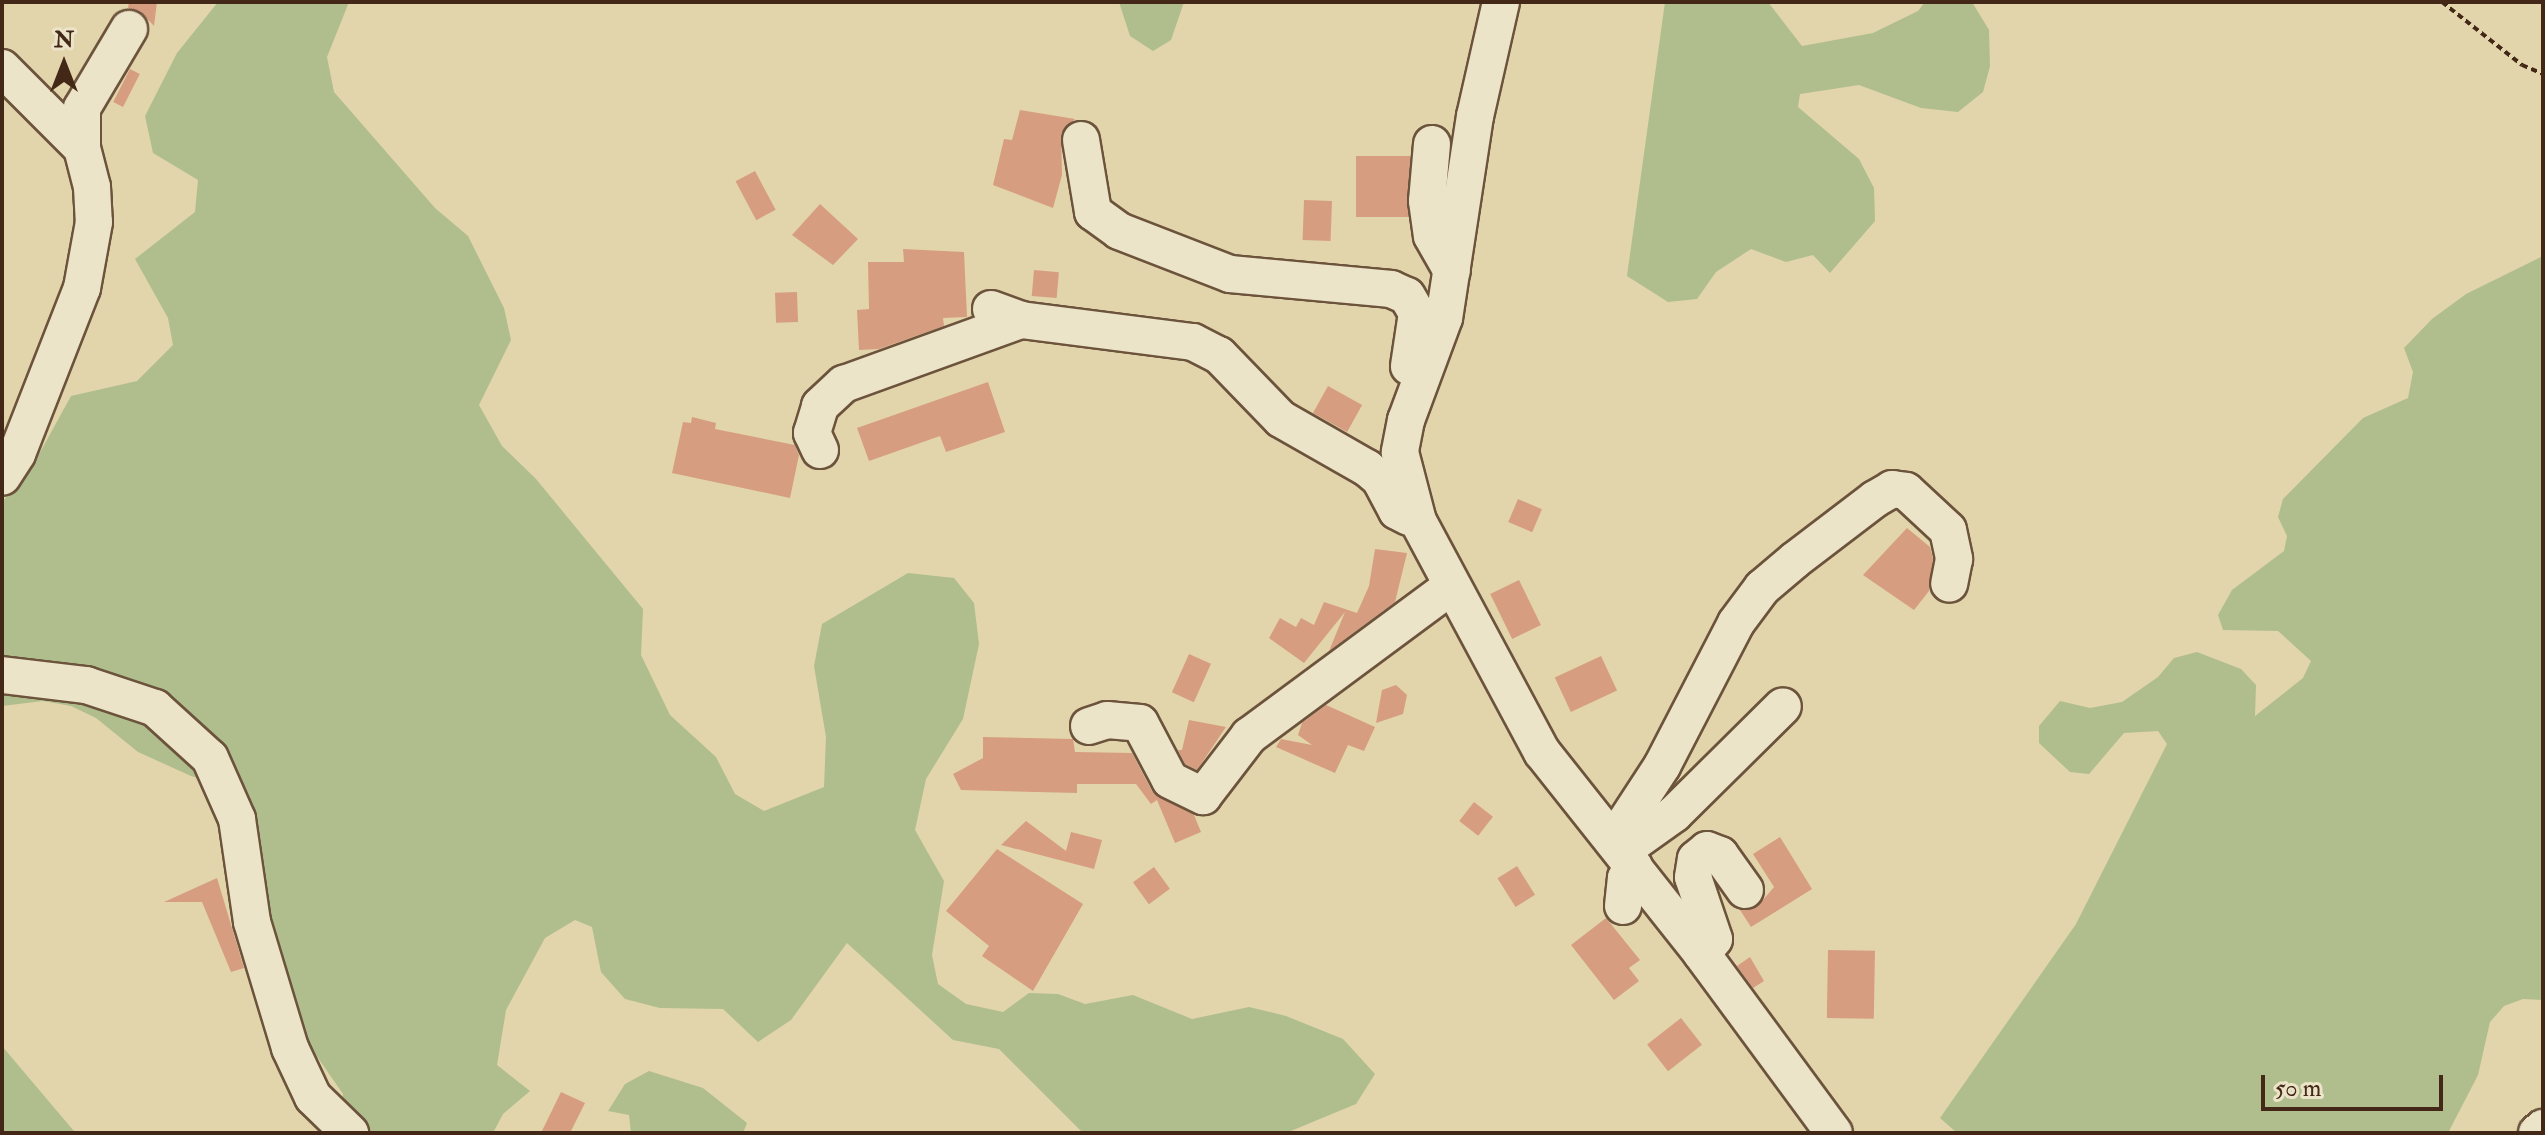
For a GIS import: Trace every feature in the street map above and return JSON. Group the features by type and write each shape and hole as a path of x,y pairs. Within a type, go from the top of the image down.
{"street":[{"path":"1406,420 1444,318 1475,116 1501,2"},
{"path":"2,477 17,454 82,288 94,222 92,187 82,148 82,108 129,29"},
{"path":"2,68 82,148"},
{"path":"1081,140 1093,212 1119,231 1230,274 1362,286 1407,296 1417,313 1400,452 1418,521 1542,752 1702,954 1753,1004 1834,1133"},
{"path":"1432,144 1427,201 1432,236 1452,271"},
{"path":"820,450 812,433 820,406 844,384 1006,314 1193,342 1219,355 1281,419 1367,468 1380,479 1397,511 1418,521"},
{"path":"1623,906 1626,878 1623,853 1662,766 1736,623 1762,588 1892,489 1906,491 1948,530 1954,559 1949,584"},
{"path":"1363,680 1457,594"},
{"path":"1089,726 1107,720 1140,723 1170,780 1203,796 1249,736 1457,594"},
{"path":"2,675 86,685 155,708 210,758 237,819 252,922 290,1048 313,1097 350,1133"},
{"path":"1623,853 1674,814 1783,706"},
{"path":"1702,954 1714,939 1693,877 1696,859 1707,850 1720,855 1745,890"},
{"path":"2537,1133 2543,1128"}],"path":[{"path":"2442,2 2522,65 2543,74"}],"green space":[{"path":"218,2 349,2 327,57 334,92 435,208 468,236 504,308 511,340 479,405 502,446 536,479 643,609 641,655 670,715 716,757 735,794 764,811 824,787 826,737 814,666 822,624 908,573 954,578 974,603 979,644 963,719 926,779 915,830 944,881 932,955 938,984 966,1004 1003,1012 1029,993 1058,994 1085,1004 1133,995 1192,1019 1249,1007 1286,1016 1343,1039 1375,1074 1356,1104 1286,1133 1083,1133 999,1049 953,1040 847,943 791,1020 758,1042 723,1009 660,1008 625,999 601,972 592,927 575,920 545,938 506,1010 497,1065 530,1091 503,1114 493,1133 340,1133 343,1094 307,1042 262,896 261,841 248,793 191,776 138,752 96,718 71,706 43,701 2,706 2,502 32,467 71,396 137,381 173,345 168,318 135,259 195,212 198,180 153,153 145,116 177,53"},
{"path":"1119,2 1184,2 1171,40 1153,51 1130,36"},
{"path":"1665,2 1768,2 1802,46 1873,33 1918,11 1925,2 1972,2 1989,30 1990,66 1983,92 1958,112 1921,108 1859,85 1800,94 1798,107 1859,159 1874,188 1875,221 1830,273 1813,255 1786,262 1751,249 1716,272 1697,299 1668,302 1627,276"},
{"path":"2543,256 2543,1000 2523,999 2504,1006 2490,1022 2478,1075 2448,1133 1957,1133 1940,1118 2076,924 2167,744 2158,731 2124,733 2089,774 2070,772 2039,743 2039,726 2060,701 2090,708 2122,702 2158,677 2174,658 2197,652 2241,669 2256,685 2255,716 2303,678 2311,661 2278,631 2223,630 2218,615 2232,590 2284,551 2287,536 2278,517 2283,499 2363,418 2408,398 2413,372 2404,348 2432,319 2466,294"},
{"path":"2,1046 73,1130 77,1133 2,1133"},
{"path":"649,1071 703,1088 747,1123 743,1133 631,1133 629,1115 608,1111 625,1084"}],"building":[{"path":"129,2 157,2 154,26 140,11 128,8"},
{"path":"130,69 140,74 123,107 113,102"},
{"path":"1020,110 1075,119 1061,133 1062,175 1053,208 993,185 1004,139 1012,140"},
{"path":"1356,156 1410,156 1410,217 1356,217"},
{"path":"755,171 776,210 756,220 736,181"},
{"path":"1304,200 1332,201 1331,241 1303,240"},
{"path":"820,204 858,239 833,265 792,235"},
{"path":"903,249 964,252 967,317 943,318 944,326 879,349 859,350 857,310 869,309 868,262 904,262"},
{"path":"1034,270 1059,272 1057,298 1032,296"},
{"path":"797,292 798,322 776,323 775,293"},
{"path":"988,382 1005,432 946,452 940,436 869,461 857,428"},
{"path":"1328,386 1362,405 1347,432 1313,413"},
{"path":"692,417 716,423 715,429 795,445 799,455 790,498 672,473 683,422 691,423"},
{"path":"1518,499 1542,509 1532,532 1508,522"},
{"path":"1907,528 1930,547 1933,559 1929,591 1914,610 1863,575"},
{"path":"1375,549 1407,553 1395,602 1329,651 1345,612 1304,663 1269,638 1280,618 1296,627 1301,618 1314,625 1324,602 1357,613 1369,586"},
{"path":"1519,580 1541,625 1512,639 1490,594"},
{"path":"1189,654 1211,664 1194,702 1172,692"},
{"path":"1601,656 1617,690 1571,712 1555,678"},
{"path":"1396,685 1407,695 1403,714 1376,723 1382,690"},
{"path":"1326,705 1375,727 1364,751 1348,745 1335,773 1276,747 1281,739 1312,745 1298,735 1302,723"},
{"path":"1189,720 1226,727 1197,770 1185,764 1178,750 1182,750"},
{"path":"983,737 1073,739 1075,752 1132,753 1152,791 1194,815 1201,832 1175,843 1157,800 1151,804 1136,784 1077,784 1077,793 961,790 953,774 983,758"},
{"path":"1474,802 1493,817 1478,836 1459,821"},
{"path":"1026,821 1066,851 1071,832 1102,840 1094,869 1001,845"},
{"path":"1780,837 1812,889 1751,927 1740,910 1757,907 1774,887 1753,854"},
{"path":"997,849 1083,904 1033,991 982,956 989,946 946,911"},
{"path":"1517,866 1535,895 1516,907 1497,878"},
{"path":"1154,867 1170,889 1149,904 1133,882"},
{"path":"217,878 244,968 231,972 202,902 164,902"},
{"path":"1606,918 1640,960 1629,968 1639,981 1614,1000 1571,945"},
{"path":"1828,950 1875,951 1874,1019 1827,1018"},
{"path":"1750,957 1764,981 1753,988 1737,966"},
{"path":"1681,1018 1702,1045 1668,1071 1647,1044"},
{"path":"561,1092 585,1103 570,1133 541,1133"}]}
